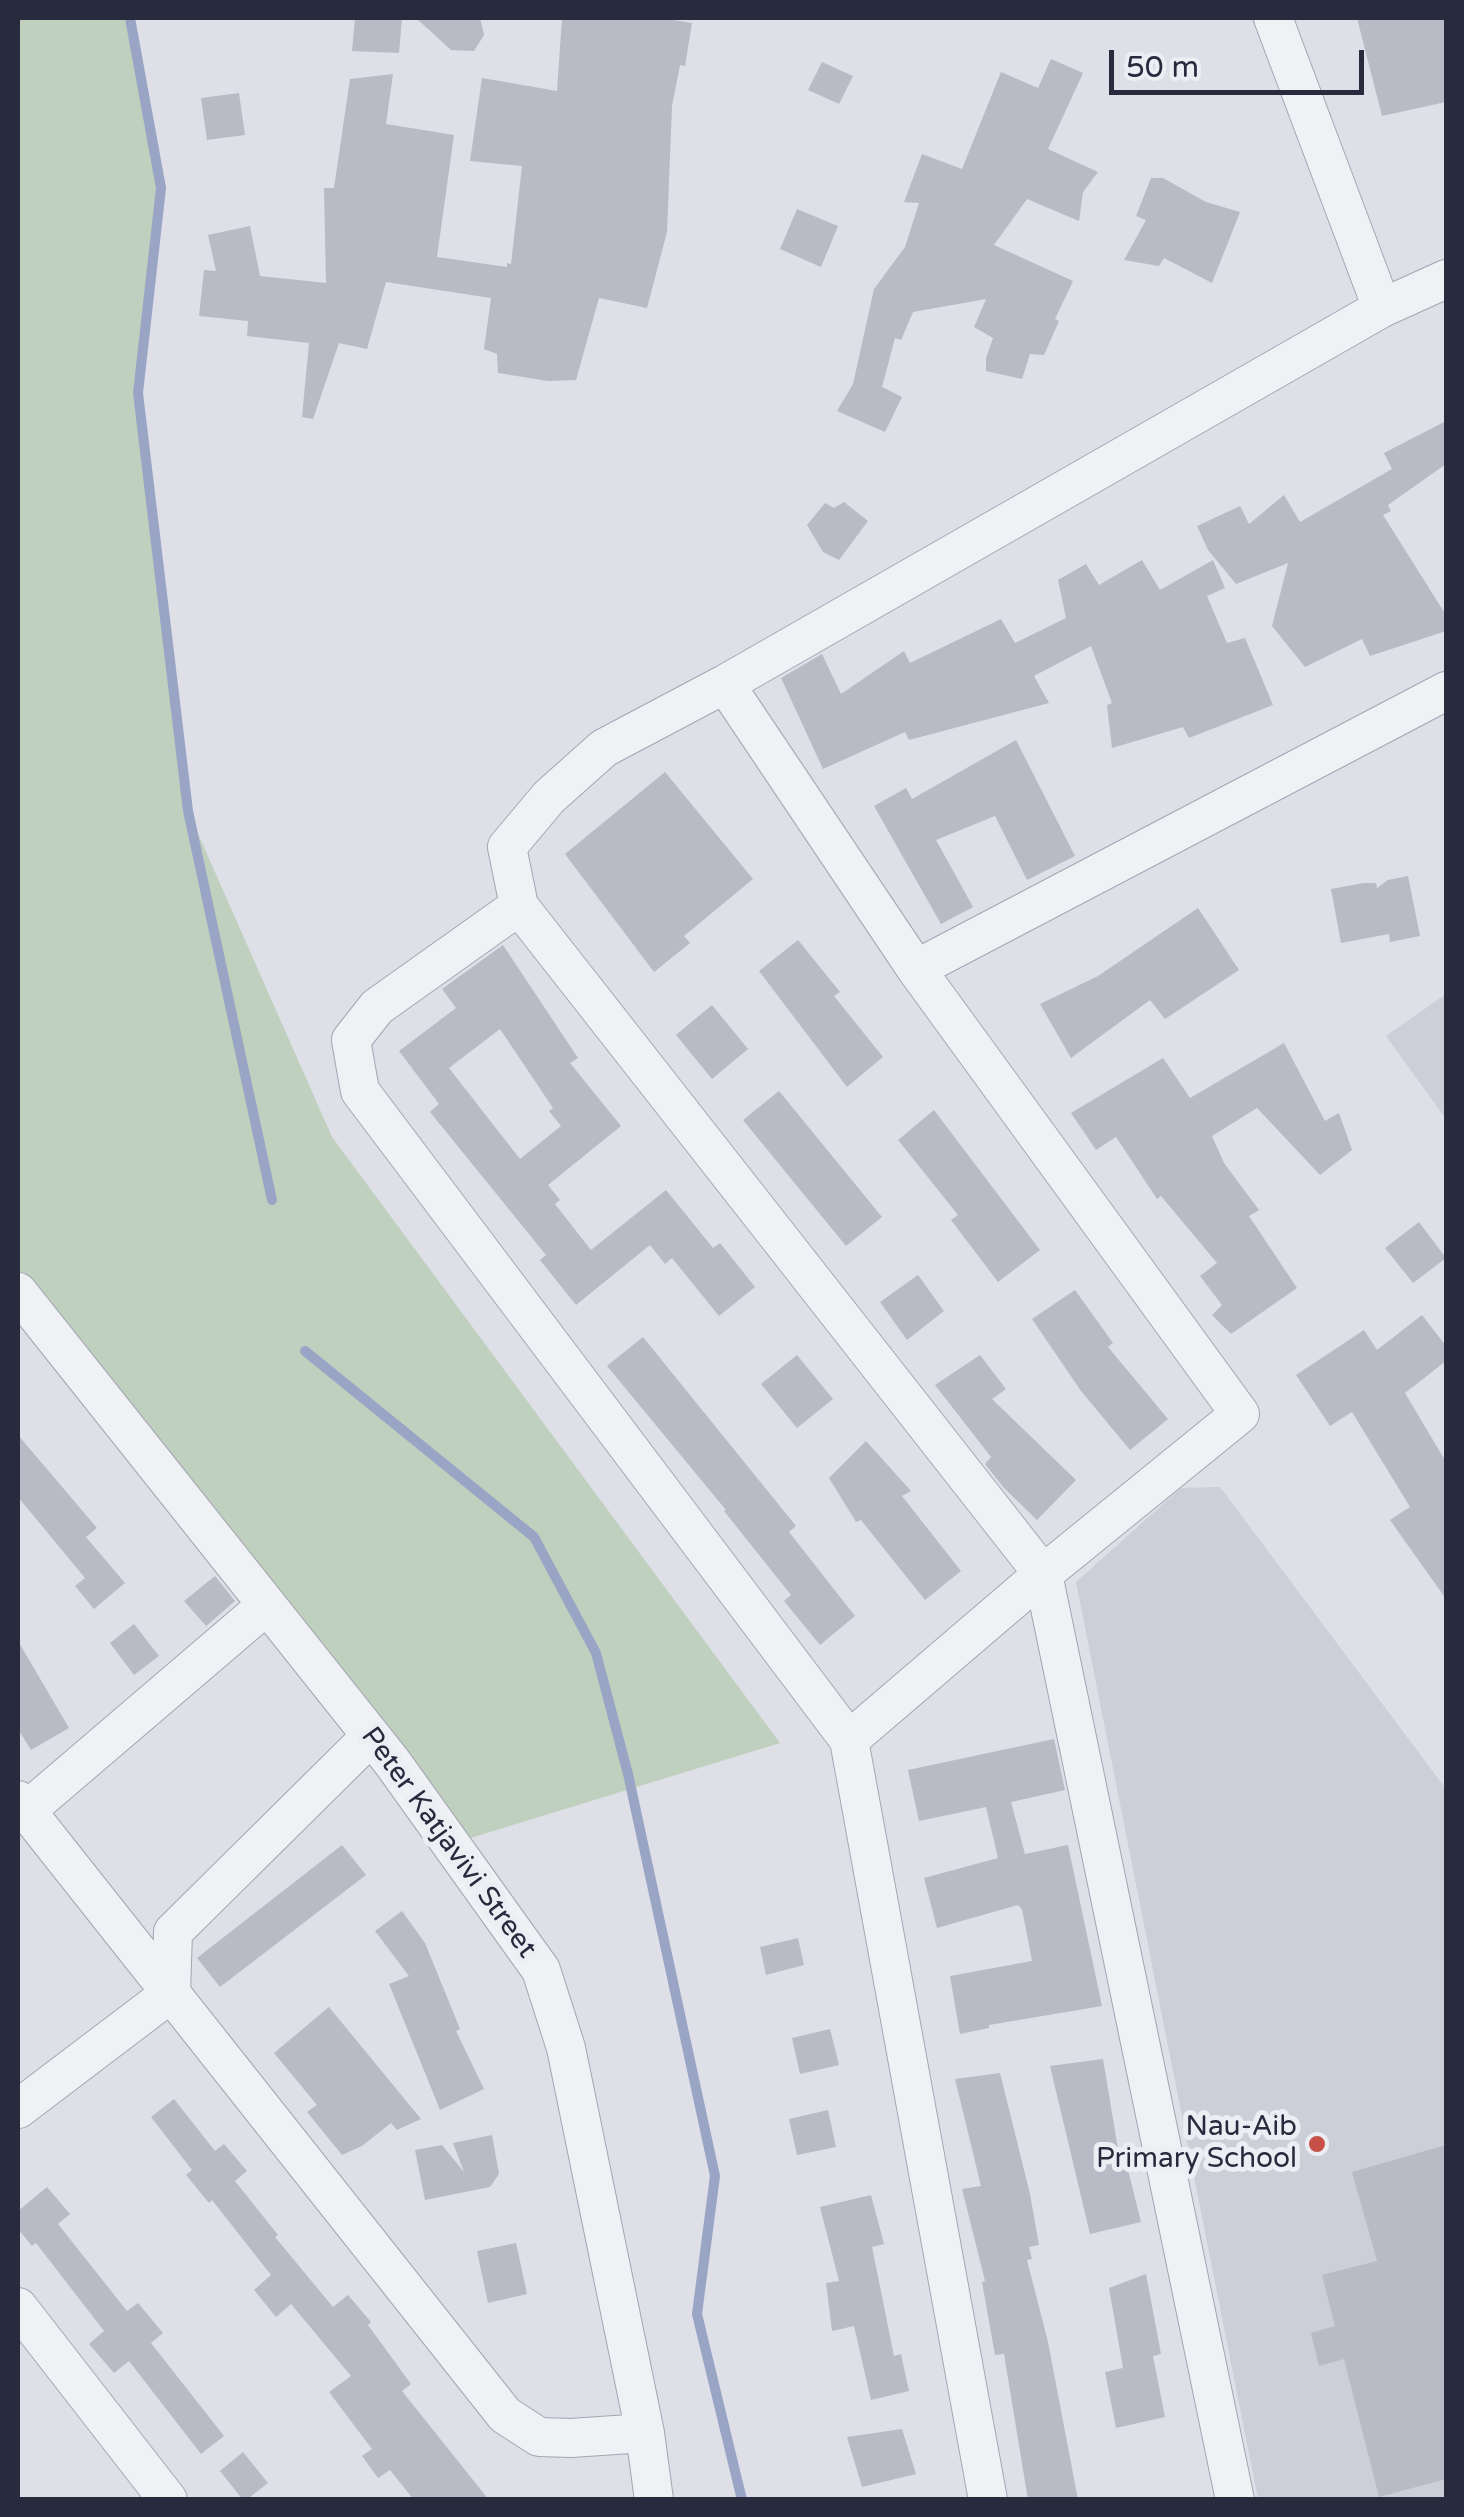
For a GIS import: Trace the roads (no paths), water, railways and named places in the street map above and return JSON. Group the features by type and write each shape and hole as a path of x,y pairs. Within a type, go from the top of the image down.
{"street":[{"path":"1273,18 1382,308"},
{"path":"1235,2500 1043,1574 519,906 507,847 549,798 604,748 725,684 1382,308 1446,279"},
{"path":"725,684 916,970 1240,1414 1043,1574 849,1740"},
{"path":"916,970 1446,691"},
{"path":"519,906 377,1007 351,1040 360,1091 849,1740 988,2500"},
{"name":"Peter Katjavivi Street","path":"25,1317 267,1605 371,1736 541,1970 566,2048 645,2433 654,2500"},
{"path":"267,1605 22,1805 505,2414 539,2437 645,2433"},
{"path":"171,1993 172,1932 371,1736"},
{"path":"18,2109 171,1993"},
{"path":"18,2307 168,2500"}],"waterway":[{"path":"130,18 161,188 138,393 188,811 272,1200"},
{"path":"305,1351 534,1537 596,1653 628,1774 715,2176 697,2314 742,2500"}],"place":[{"name":"Nau-Aib Primary School","path":"1317,2144"}]}
